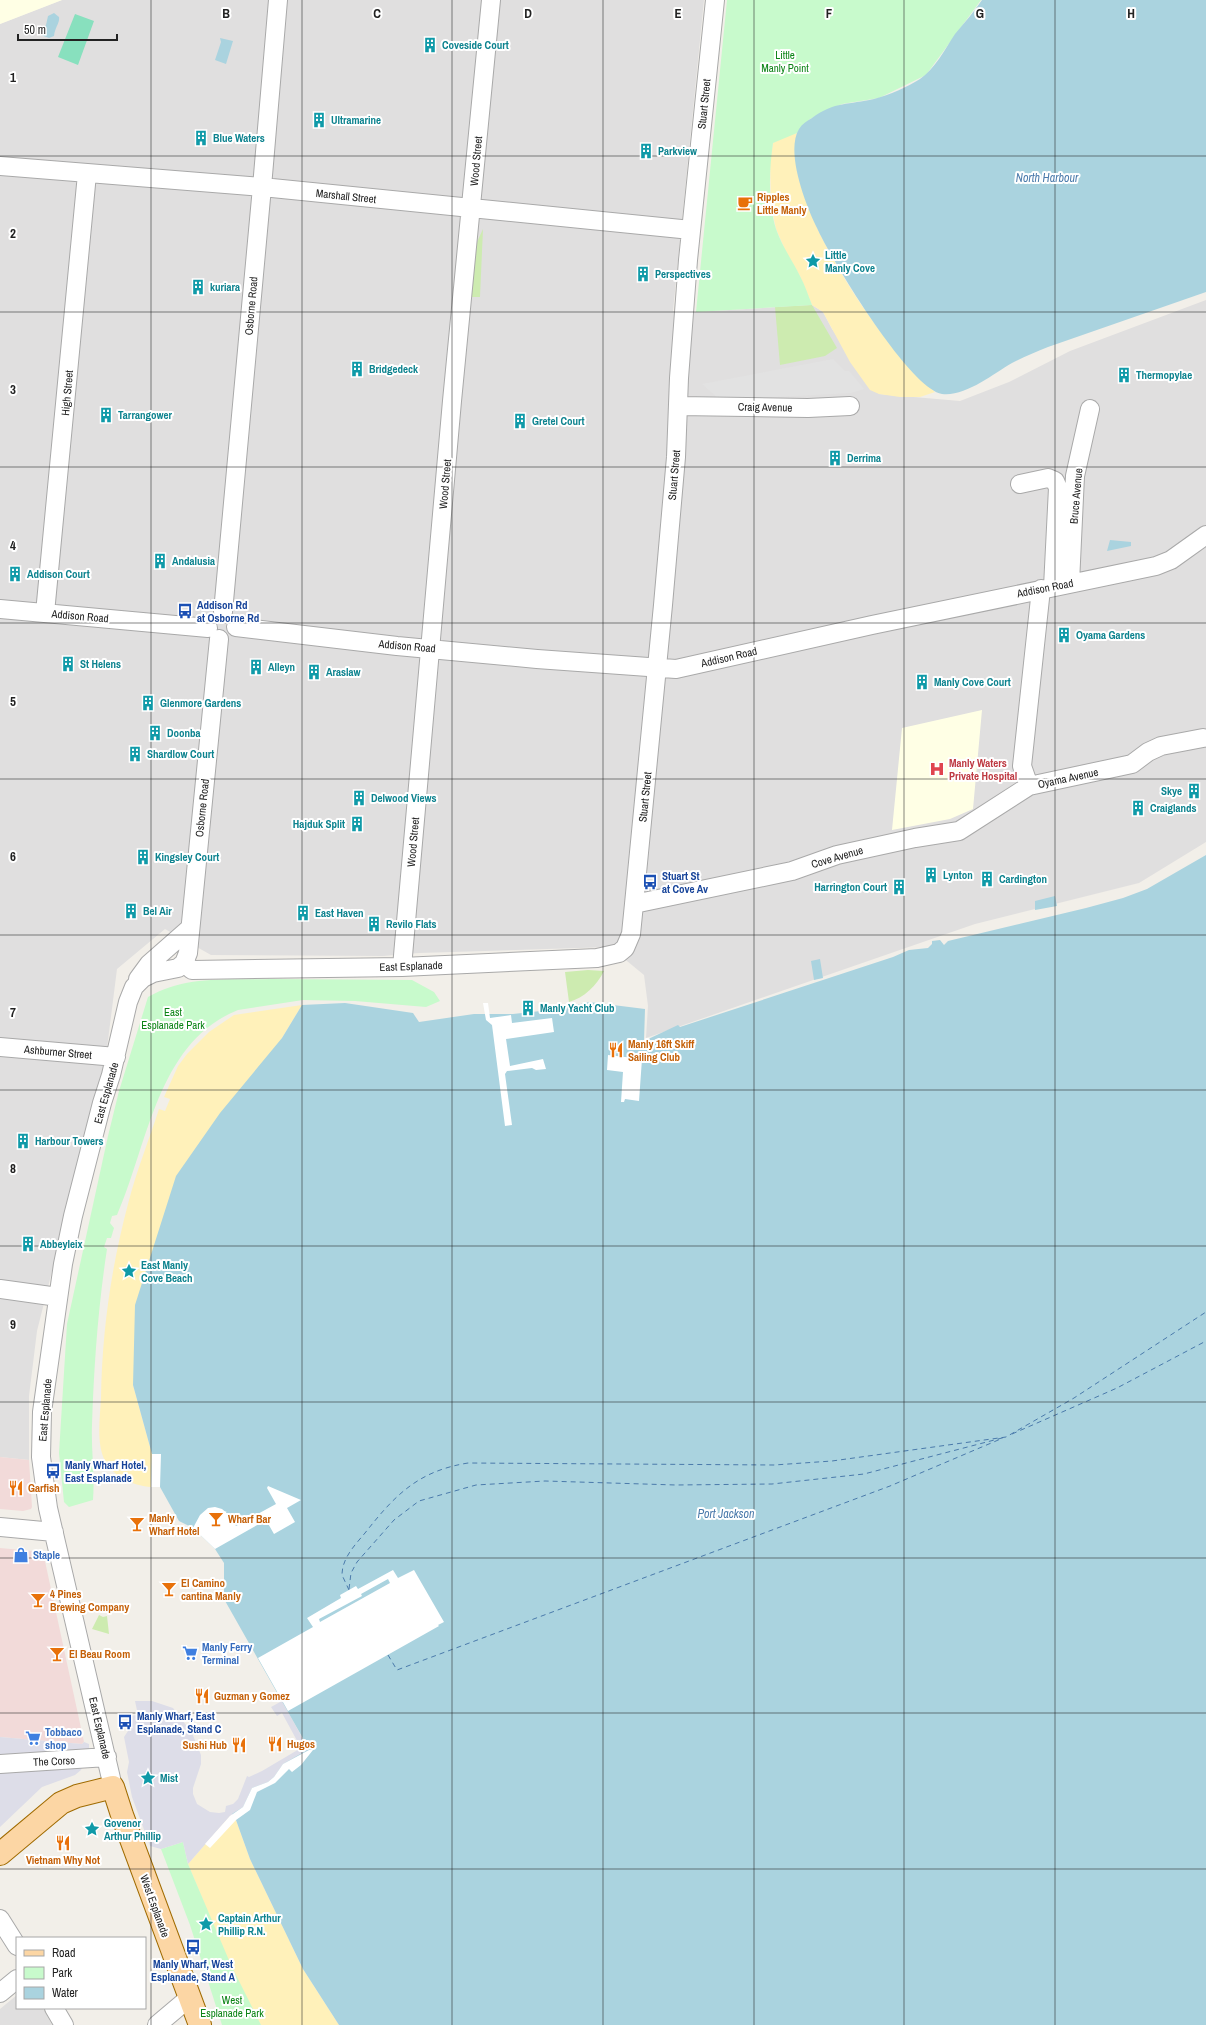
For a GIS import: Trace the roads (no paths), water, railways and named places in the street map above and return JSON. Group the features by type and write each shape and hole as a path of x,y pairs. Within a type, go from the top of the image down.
{"main road":[{"path":"0,1854 61,1803 77,1796 113,1786"},
{"name":"West Esplanade","path":"113,1786 200,2025"}],"street":[{"name":"Osborne Road","path":"223,612 278,0"},
{"name":"Wood Street","path":"402,968 452,402 491,0"},
{"name":"Stuart Street","path":"625,948 631,934 657,668 679,406 679,378 691,230 715,0"},
{"name":"Marshall Street","path":"0,166 262,187 691,230"},
{"name":"High Street","path":"45,613 87,174"},
{"name":"Craig Avenue","path":"679,406 808,408 850,406"},
{"name":"Bruce Avenue","path":"1070,583 1075,476 1090,409"},
{"name":"Bruce Avenue","path":"1020,484 1048,478 1055,481 1058,488 1047,588"},
{"name":"Addison Road","path":"236,627 397,646 431,648 537,660 676,669 1070,583 1156,566 1171,560 1206,535"},
{"name":"Oyama Avenue","path":"1047,588 1022,766 1029,786 1132,764 1148,752 1161,746 1203,738"},
{"name":"Addison Road","path":"0,608 214,634"},
{"path":"223,612 231,615 236,627 230,637 214,634 212,617 223,612"},
{"name":"Osborne Road","path":"184,963 188,953 214,634"},
{"name":"Cove Avenue","path":"634,904 792,871 836,855 915,838 959,831 1029,786"},
{"path":"134,987 140,974 149,964 190,928"},
{"name":"East Esplanade","path":"184,963 192,970 402,968 597,958 619,953 625,948"},
{"path":"134,987 143,978 153,973 178,968 184,963"},
{"name":"East Esplanade","path":"113,1786 44,1483 42,1457 42,1412 58,1297 73,1216 116,1057 128,1002 134,987"},
{"name":"Ashburner Street","path":"0,1047 116,1057"},
{"path":"0,1289 58,1297"},
{"path":"0,1527 54,1532"},
{"name":"The Corso","path":"0,1764 107,1757"},
{"path":"0,1919 16,1944"},
{"path":"0,1992 16,1980"},
{"path":"157,2025 189,1998"},
{"path":"55,2009 64,2025"}],"water":[{"name":"North Harbour","path":"982,0 1206,0 1206,292 1048,347 1012,363 978,384 960,392 942,394 928,386 911,370 892,348 838,267 817,228 803,193 796,165 794,151 795,139 803,124 828,109 842,104 865,101 880,97 910,85 920,79 935,64 955,34"},
{"path":"54,13 59,17 59,19 54,36 49,38 41,35 46,25 48,16"},
{"path":"220,38 233,41 226,64 215,60 221,42"},
{"path":"1110,540 1131,542 1131,546 1107,551"},
{"name":"Port Jackson","path":"1206,855 1206,2025 339,2025 303,1969 250,1859 236,1820 232,1814 243,1807 252,1788 268,1782 274,1777 283,1764 309,1749 224,1599 224,1563 215,1549 193,1528 179,1521 160,1487 151,1487 152,1454 133,1385 135,1305 176,1176 220,1113 282,1038 302,1005 345,1003 413,1013 419,1022 474,1014 513,1014 559,1009 589,1002 645,1009 644,1041 678,1025 680,1027 893,957 909,950 928,948 932,944 932,941 940,940 944,945 948,941 1123,898 1147,889"},
{"path":"1055,896 1057,906 1035,910 1035,901"},
{"path":"820,959 823,978 814,980 811,961"}],"place":[{"name":"Coveside Court","path":"430,45"},
{"name":"Ultramarine","path":"319,120"},
{"name":"Blue Waters","path":"201,138"},
{"name":"Parkview","path":"646,151"},
{"name":"Ripples Little Manly","path":"745,203"},
{"name":"Little Manly Cove","path":"813,261"},
{"name":"Perspectives","path":"643,274"},
{"name":"kuriara","path":"198,287"},
{"name":"Bridgedeck","path":"357,369"},
{"name":"Thermopylae","path":"1124,375"},
{"name":"Tarrangower","path":"106,415"},
{"name":"Gretel Court","path":"520,421"},
{"name":"Derrima","path":"835,458"},
{"name":"Andalusia","path":"160,561"},
{"name":"Addison Court","path":"15,574"},
{"name":"Addison Rd at Osborne Rd","path":"185,611"},
{"name":"Oyama Gardens","path":"1064,635"},
{"name":"St Helens","path":"68,664"},
{"name":"Alleyn","path":"256,667"},
{"name":"Araslaw","path":"314,672"},
{"name":"Manly Cove Court","path":"922,682"},
{"name":"Glenmore Gardens","path":"148,703"},
{"name":"Doonba","path":"155,733"},
{"name":"Shardlow Court","path":"135,754"},
{"name":"Manly Waters Private Hospital","path":"937,769"},
{"name":"Skye","path":"1194,791"},
{"name":"Delwood Views","path":"359,798"},
{"name":"Craiglands","path":"1138,808"},
{"name":"Hajduk Split","path":"357,824"},
{"name":"Kingsley Court","path":"143,857"},
{"name":"Lynton","path":"931,875"},
{"name":"Cardington","path":"987,879"},
{"name":"Stuart St at Cove Av","path":"650,882"},
{"name":"Harrington Court","path":"899,887"},
{"name":"Bel Air","path":"131,911"},
{"name":"East Haven","path":"303,913"},
{"name":"Revilo Flats","path":"374,924"},
{"name":"Manly Yacht Club","path":"528,1008"},
{"name":"Manly 16ft Skiff Sailing Club","path":"616,1050"},
{"name":"Harbour Towers","path":"23,1141"},
{"name":"Abbeyleix","path":"28,1244"},
{"name":"East Manly Cove Beach","path":"129,1271"},
{"name":"Manly Wharf Hotel, East Esplanade","path":"53,1471"},
{"name":"Garfish","path":"16,1488"},
{"name":"Wharf Bar","path":"216,1519"},
{"name":"Manly Wharf Hotel","path":"137,1524"},
{"name":"Staple","path":"21,1555"},
{"name":"El Camino cantina Manly","path":"169,1589"},
{"name":"4 Pines Brewing Company","path":"38,1600"},
{"name":"Manly Ferry Terminal","path":"190,1653"},
{"name":"El Beau Room","path":"57,1654"},
{"name":"Guzman y Gomez","path":"202,1696"},
{"name":"Manly Wharf, East Esplanade, Stand C","path":"125,1722"},
{"name":"Tobbaco shop","path":"33,1738"},
{"name":"Hugos","path":"275,1744"},
{"name":"Sushi Hub","path":"239,1745"},
{"name":"Mist","path":"148,1778"},
{"name":"Govenor Arthur Phillip","path":"92,1829"},
{"name":"Vietnam Why Not","path":"63,1843"},
{"name":"Captain Arthur Phillip R.N.","path":"206,1924"},
{"name":"Manly Wharf, West Esplanade, Stand A","path":"193,1947"}],"park label":[{"name":"Little Manly Point","path":"785,61"},
{"name":"East Esplanade Park","path":"173,1018"},
{"name":"West Esplanade Park","path":"232,2006"}]}
